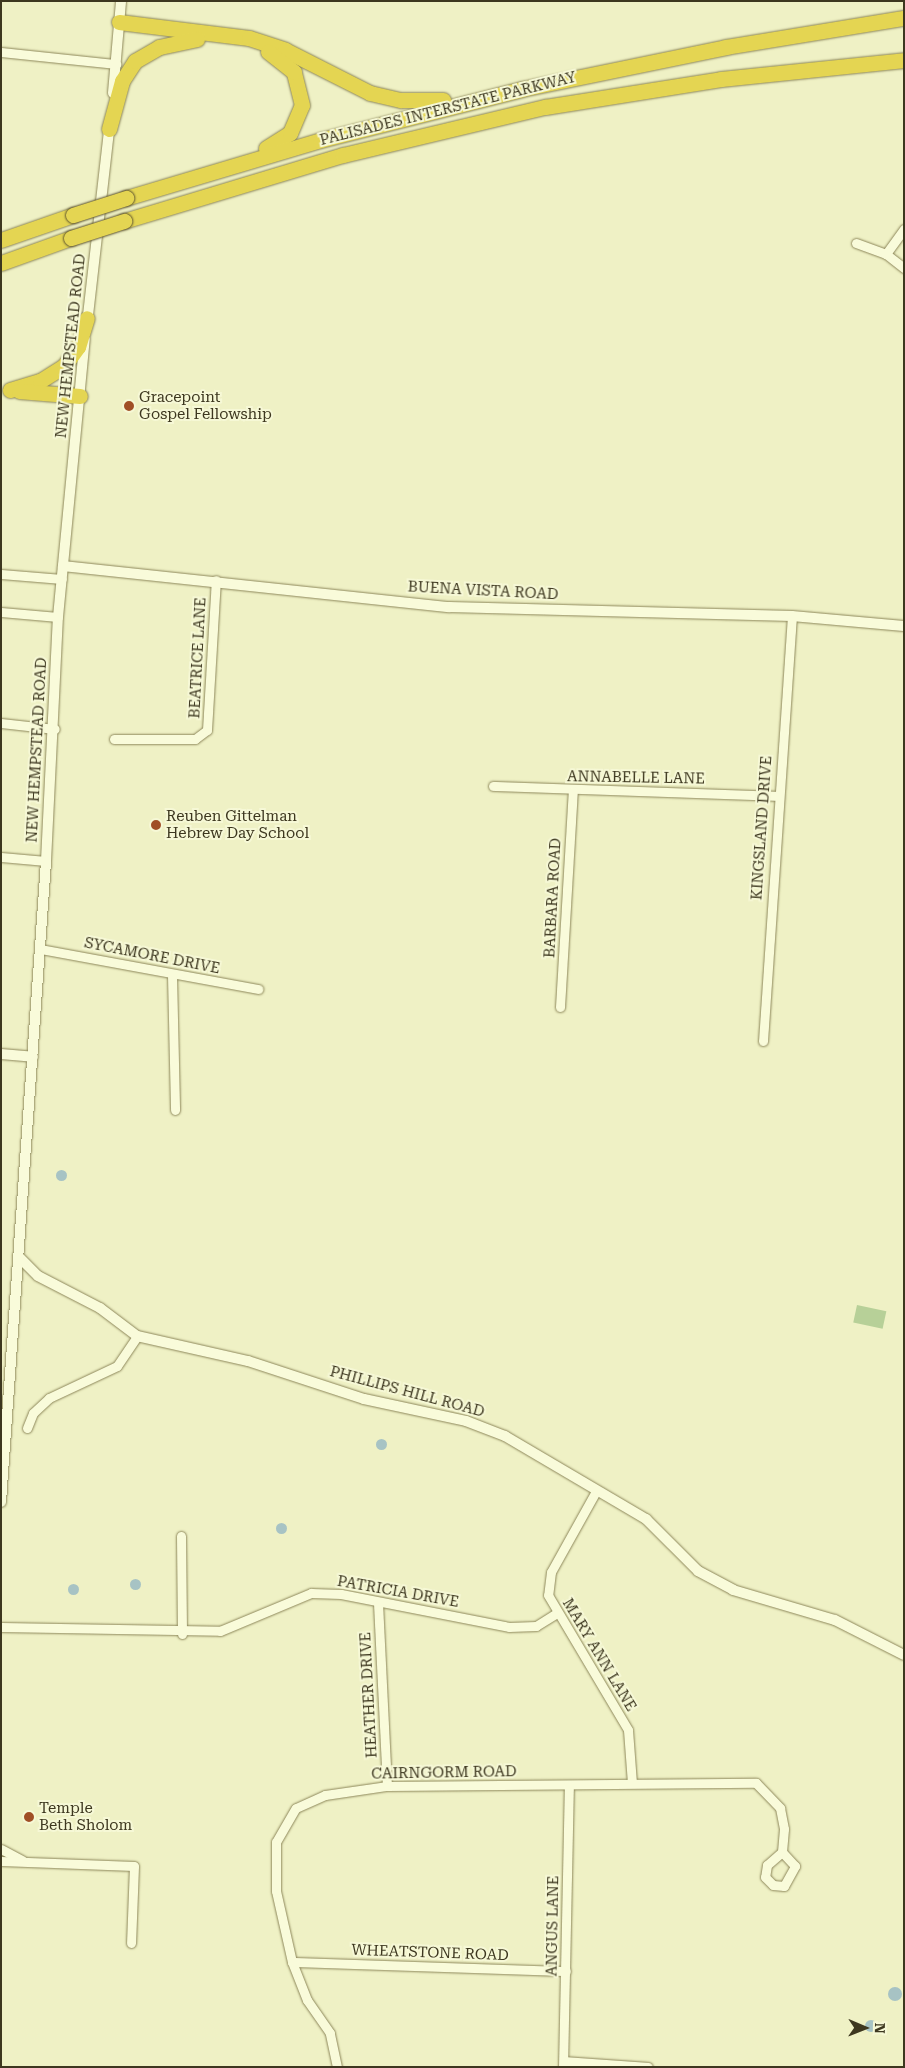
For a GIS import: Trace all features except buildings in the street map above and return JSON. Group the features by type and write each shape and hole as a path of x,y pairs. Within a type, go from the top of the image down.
{"highway":[{"name":"PALISADES INTERSTATE PARKWAY","path":"1,240 149,190 369,127 551,82 726,47 904,18"},
{"path":"119,26 247,46 282,59 299,82 300,115 290,133 272,146 149,190"},
{"path":"119,26 256,40 355,87 401,100 438,101 551,82"},
{"path":"109,129 122,81 135,61 159,47 197,39"},
{"name":"PALISADES INTERSTATE PARKWAY","path":"2,263 124,221 353,152 538,109 721,79 904,60"},
{"path":"4,392 40,381 64,366 78,347 87,318"},
{"path":"4,392 80,400"}],"street":[{"name":"NEW HEMPSTEAD ROAD","path":"1,1502 20,1258 55,729 58,617 87,318 116,64 121,1"},
{"path":"1,52 116,64"},
{"path":"886,254 904,229"},
{"path":"856,243 886,254 904,268"},
{"name":"BUENA VISTA ROAD","path":"63,566 216,580 449,607 792,616 904,626"},
{"path":"1,574 62,579"},
{"name":"BEATRICE LANE","path":"114,738 195,739 207,730 216,580"},
{"path":"1,612 58,617"},
{"name":"KINGSLAND DRIVE","path":"763,1042 777,796 792,616"},
{"path":"1,723 55,729"},
{"name":"ANNABELLE LANE","path":"493,786 573,791 777,796"},
{"name":"BARBARA ROAD","path":"560,1007 573,791"},
{"path":"1,857 46,861"},
{"name":"SYCAMORE DRIVE","path":"40,949 172,975 258,989"},
{"path":"172,975 175,1110"},
{"path":"1,1054 33,1057"},
{"name":"PHILLIPS HILL ROAD","path":"20,1258 38,1276 100,1308 137,1336 248,1361 364,1399 466,1421 505,1436 595,1493 646,1519 698,1571 733,1590 835,1620 904,1655"},
{"path":"27,1428 33,1413 49,1398 117,1366 137,1336"},
{"name":"MARY ANN LANE","path":"595,1493 551,1572 548,1594 555,1614 628,1730 632,1783"},
{"path":"181,1536 182,1634"},
{"name":"PATRICIA DRIVE","path":"1,1627 182,1634 243,1624 290,1598 311,1593 341,1594 378,1603 509,1627 536,1626 555,1614"},
{"name":"HEATHER DRIVE","path":"378,1603 387,1786"},
{"name":"CAIRNGORM ROAD","path":"336,2067 330,2033 307,2000 292,1962 276,1891 276,1842 296,1808 325,1795 387,1786 756,1783 780,1808 782,1852"},
{"name":"ANGUS LANE","path":"564,2064 569,1785"},
{"path":"1,1849 27,1862"},
{"path":"1,1861 134,1866 131,1943"},
{"name":"WHEATSTONE ROAD","path":"292,1962 566,1971"},
{"path":"564,2064 648,2067"}],"green space":[{"path":"857,1305 886,1311 883,1329 853,1323"}],"water":[{"path":"61,1169 67,1175 61,1181 55,1175"},
{"path":"381,1438 387,1444 381,1450 375,1444"},
{"path":"281,1522 287,1528 281,1534 275,1528"},
{"path":"135,1578 141,1584 135,1590 129,1584"},
{"path":"73,1583 79,1589 73,1595 67,1589"},
{"path":"895,1987 900,1989 902,1994 900,1999 895,2001 890,1999 888,1994 890,1989"},
{"path":"869,2020 873,2020 877,2026 873,2032 869,2032 865,2028 865,2024"}],"place":[{"name":"Gracepoint Gospel Fellowship","path":"129,406"},
{"name":"Reuben Gittelman Hebrew Day School","path":"156,825"},
{"name":"Temple Beth Sholom","path":"29,1817"}]}
